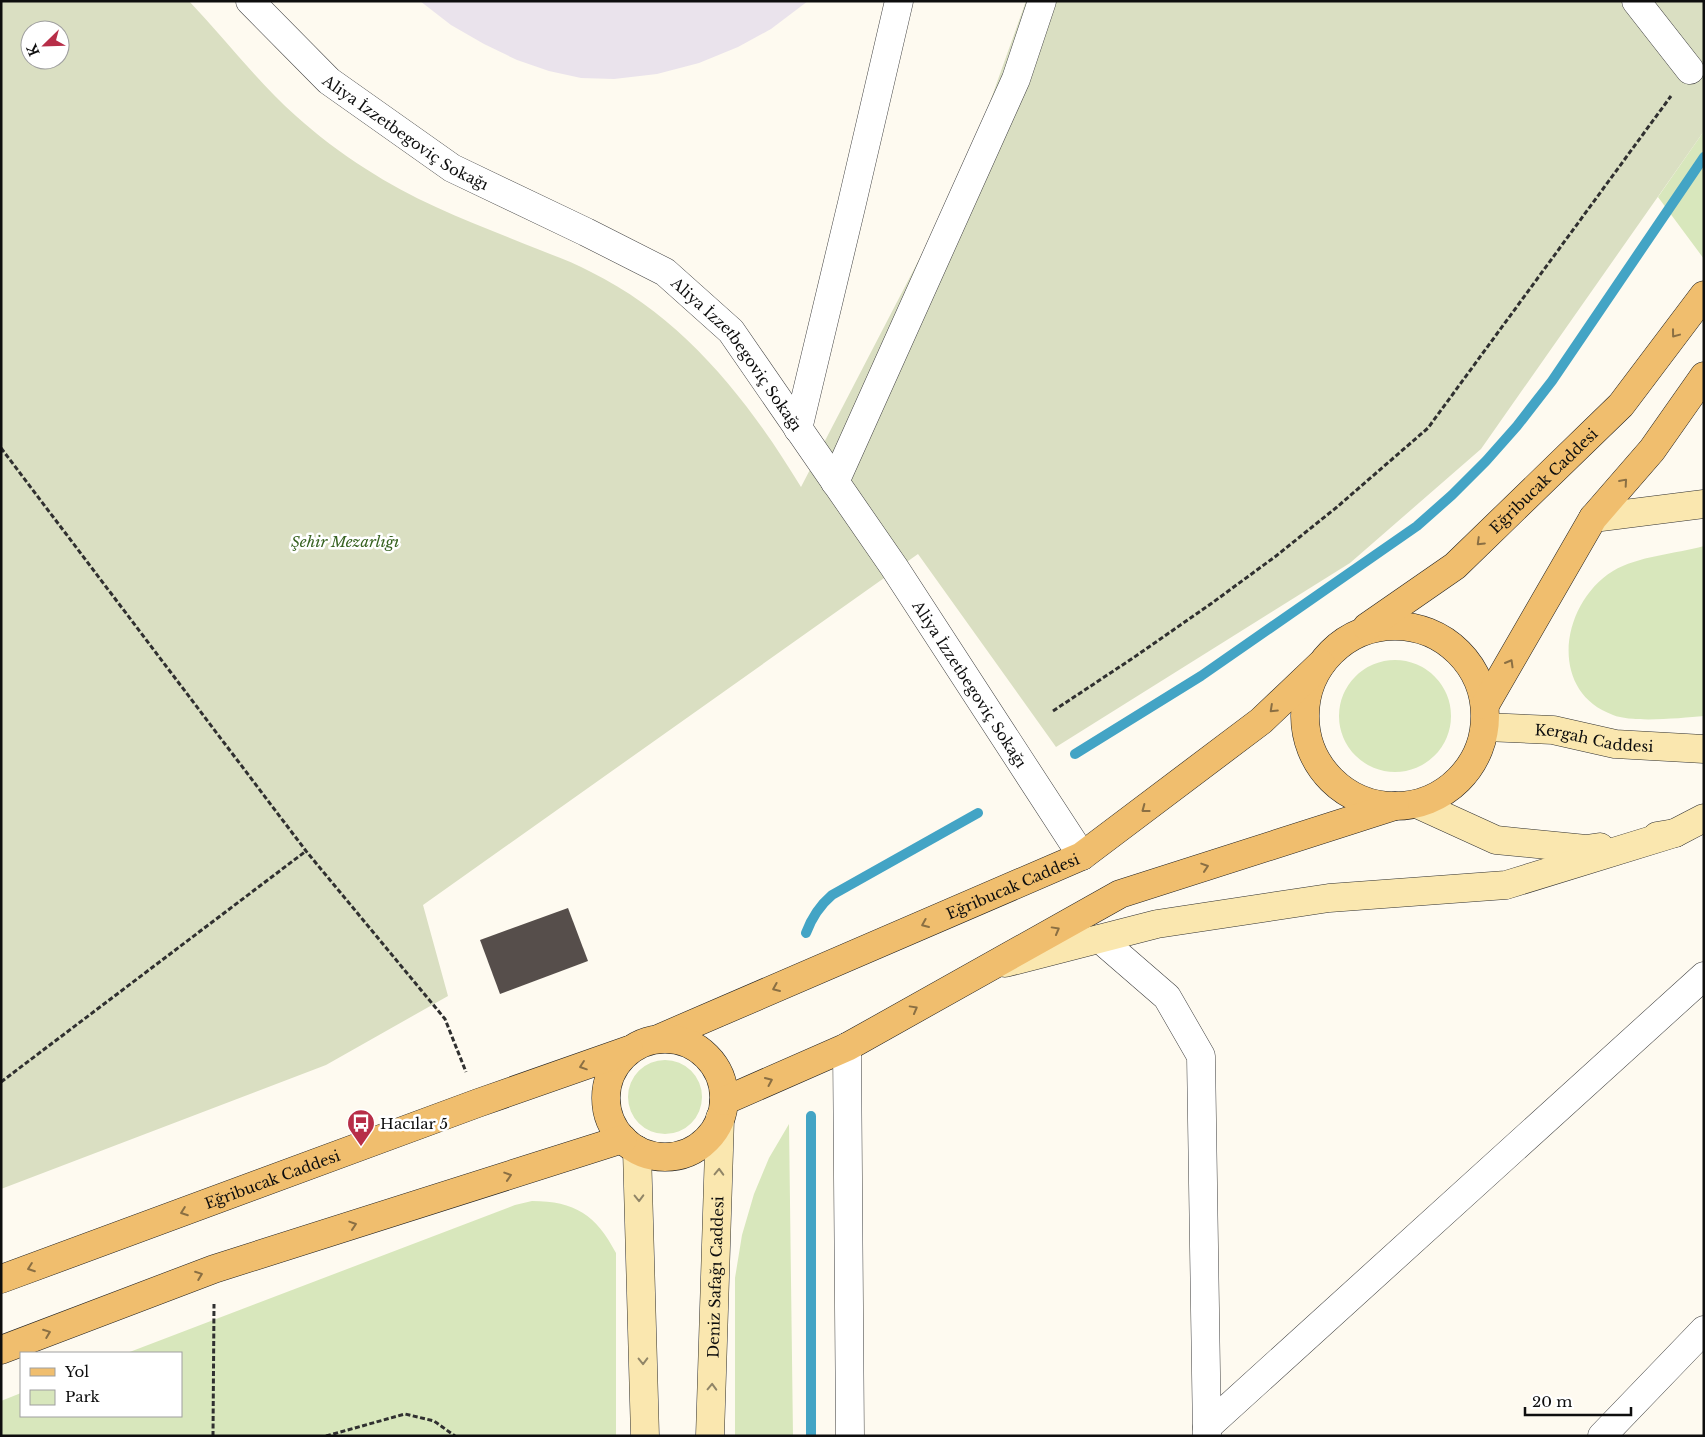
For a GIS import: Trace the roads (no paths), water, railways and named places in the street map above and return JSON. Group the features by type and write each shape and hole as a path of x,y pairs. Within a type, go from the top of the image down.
{"main road":[{"name":"Eğribucak Caddesi","path":"660,1038 1082,856 1261,721 1336,648 1455,566 1622,405 1704,295"},
{"path":"1485,716 1594,518 1652,450 1704,376"},
{"path":"722,1109 847,1046 1120,894 1437,796 1455,784 1470,768 1480,748 1485,716 1480,684 1470,665 1455,648 1438,636 1417,628 1396,625 1374,628 1354,635"},
{"path":"1321,664 1311,683 1306,704 1306,726 1311,747 1321,767 1335,783 1353,796 1374,804 1406,805"},
{"path":"660,1038 677,1040 693,1045 706,1055 717,1068 723,1084 722,1109 712,1133 701,1144 686,1153 670,1156 653,1155 630,1144 613,1126 607,1110 606,1094 610,1077 618,1062 629,1050 644,1042 660,1038"},
{"name":"Eğribucak Caddesi","path":"1,1280 478,1103 629,1050"},
{"path":"1,1350 214,1269 630,1144"}],"street":[{"name":"Aliya İzzetbegoviç Sokağı","path":"250,1 330,81 452,168 665,272 731,331 894,567 1082,856"},
{"path":"798,429 899,1"},
{"path":"835,482 1016,78 1042,1"},
{"path":"1636,1 1690,70"},
{"path":"1594,518 1704,504"},
{"name":"Kergah Caddesi","path":"1485,716 1615,744 1704,749"},
{"path":"1406,805 1496,840 1586,850 1675,833"},
{"path":"989,967 1157,924 1329,898 1506,885 1675,833 1704,818"},
{"path":"1100,939 1167,997 1201,1056 1207,1431"},
{"path":"1207,1431 1704,976"},
{"path":"847,1046 850,1436"},
{"name":"Deniz Safağı Caddesi","path":"710,1436 722,1109"},
{"path":"630,1144 645,1436"},
{"path":"1602,1436 1704,1330"}],"waterway":[{"path":"1075,754 1201,676 1417,526 1452,495 1517,426 1552,381 1704,157"},
{"path":"806,933 816,912 832,895 978,813"},
{"path":"811,1116 811,1436"}],"place":[{"name":"Hacılar 5","path":"361,1147"}],"park label":[{"name":"Şehir Mezarlığı","path":"345,541"}]}
